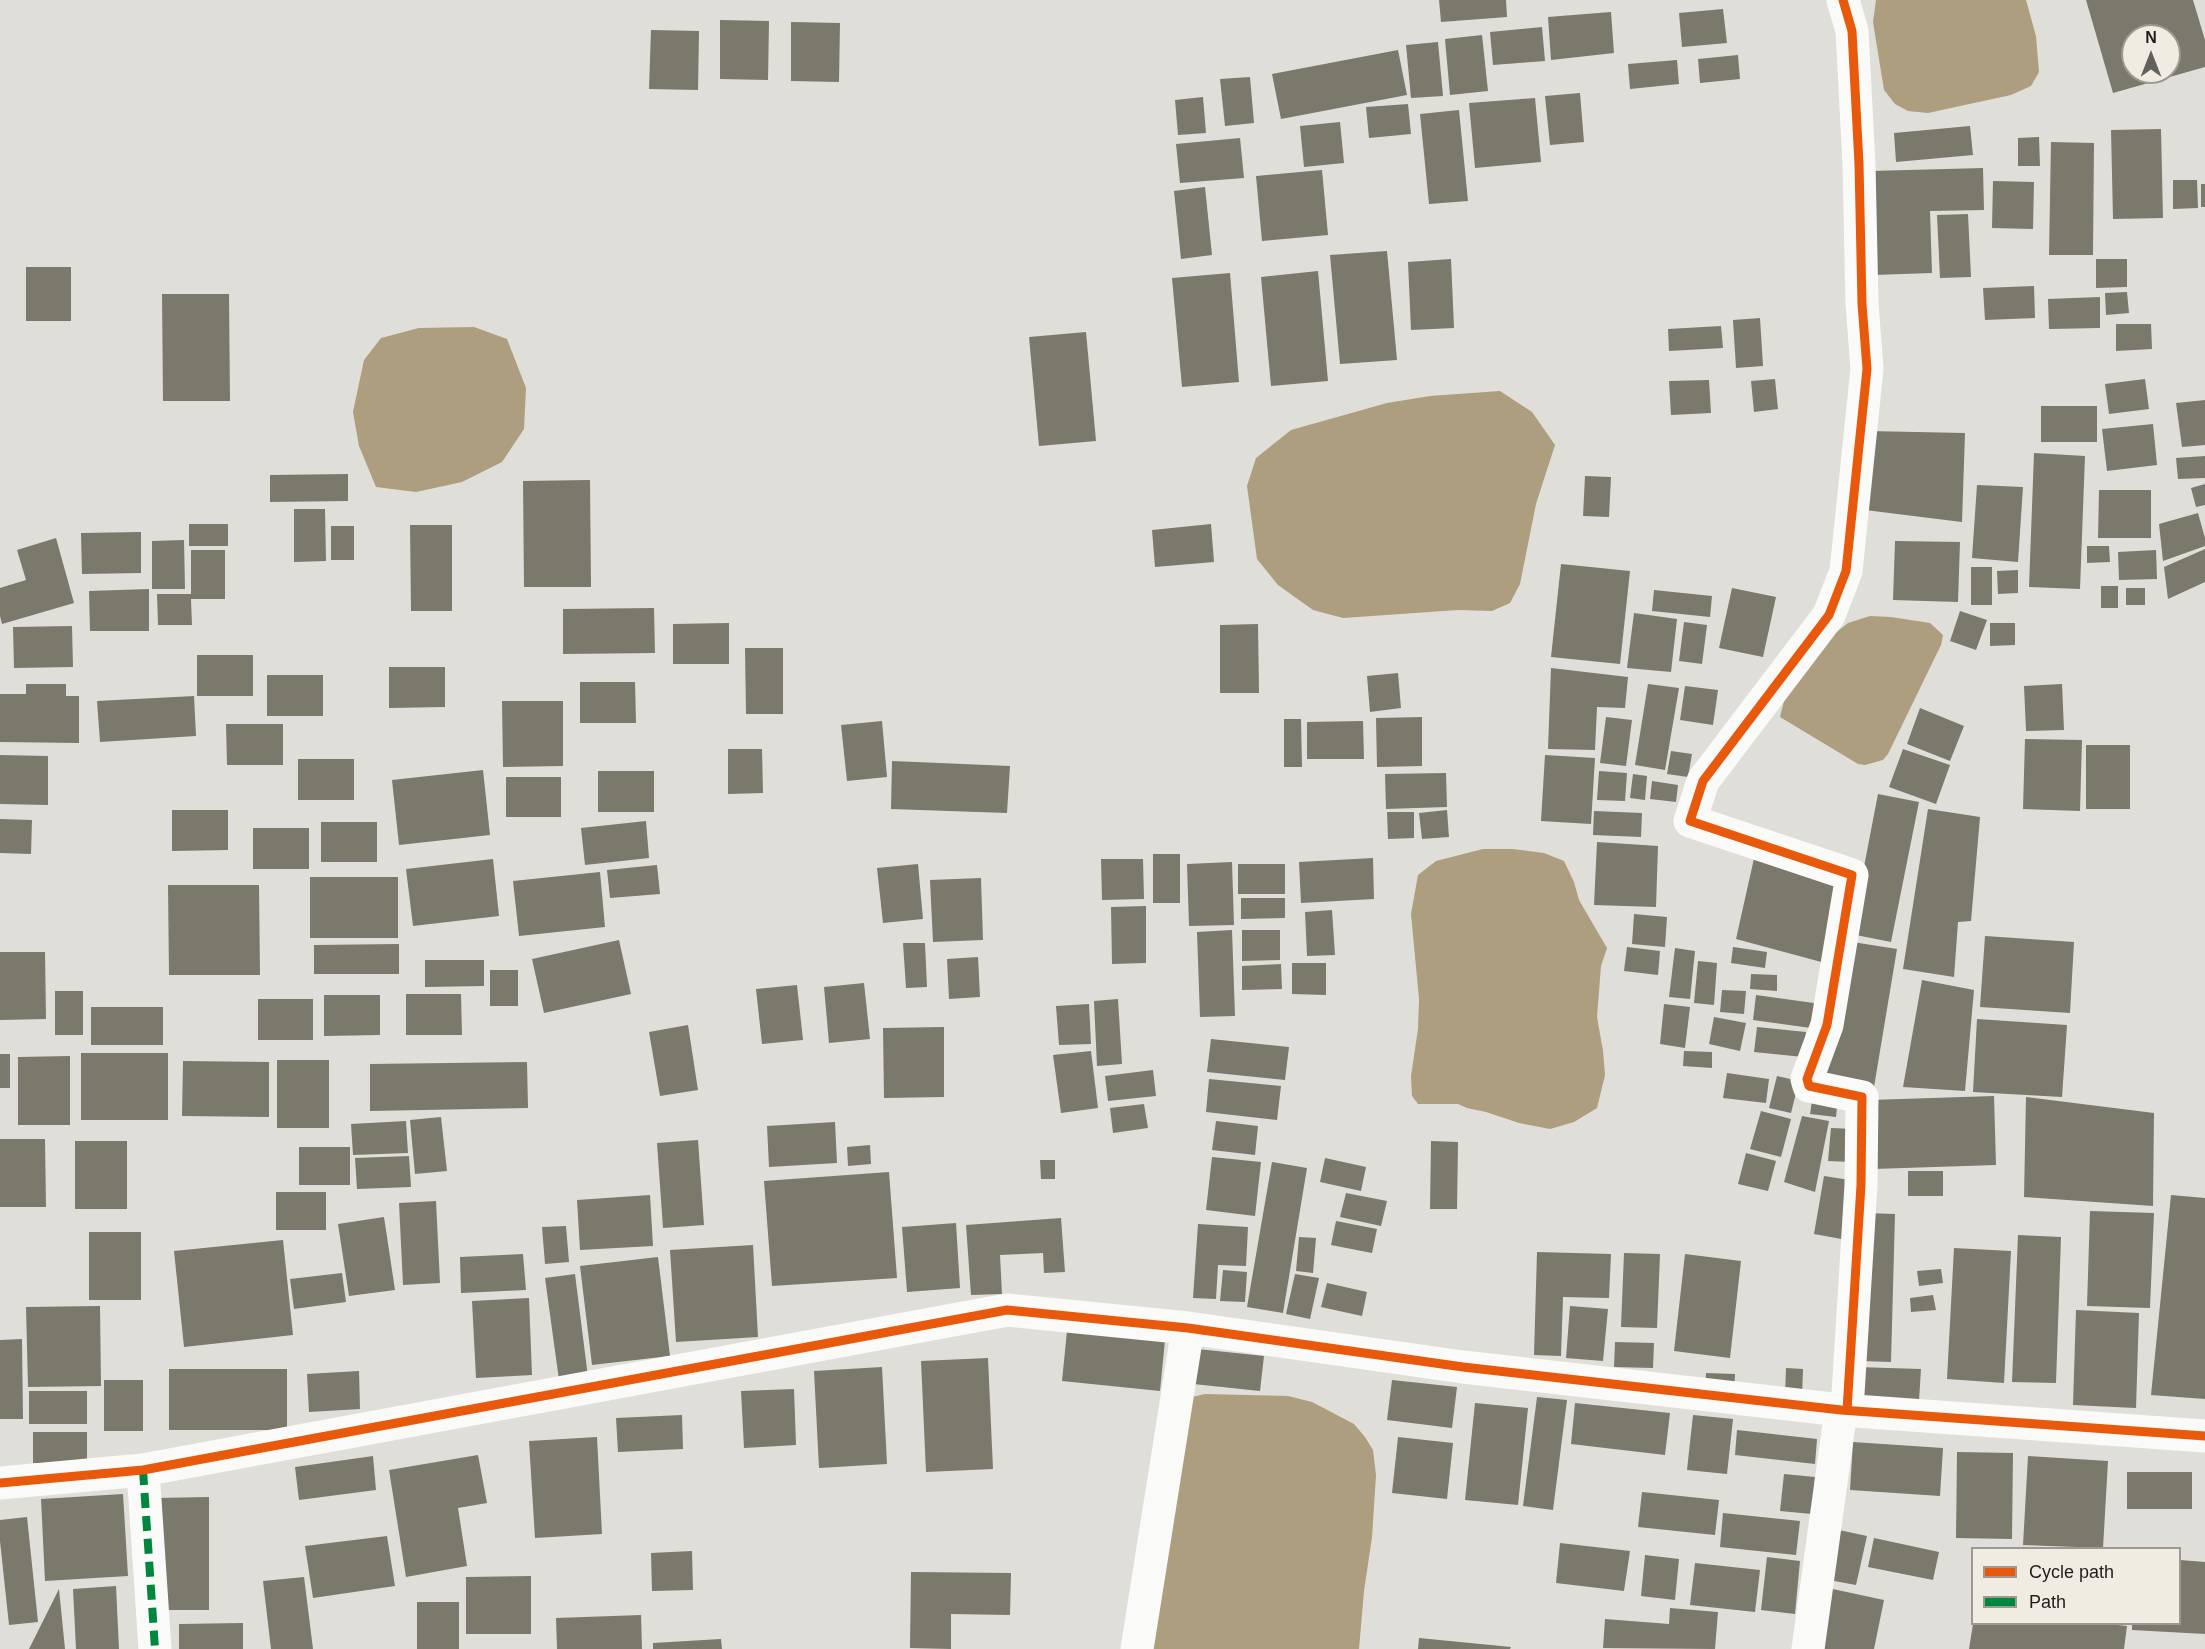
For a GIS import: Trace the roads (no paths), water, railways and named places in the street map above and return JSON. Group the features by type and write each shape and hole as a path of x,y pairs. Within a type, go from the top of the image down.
{"street":[{"path":"1808,1649 1844,1410 1861,1185 1862,1097 1809,1086 1807,1079 1827,1025 1852,875 1690,821 1703,781 1829,615 1846,571 1867,369 1862,304 1859,164 1852,31 1843,0"},
{"path":"0,1482 143,1470 1006,1311 1188,1328 1463,1367 1844,1410 2205,1437"},
{"path":"1137,1649 1188,1328"},
{"path":"143,1470 155,1649"}]}
